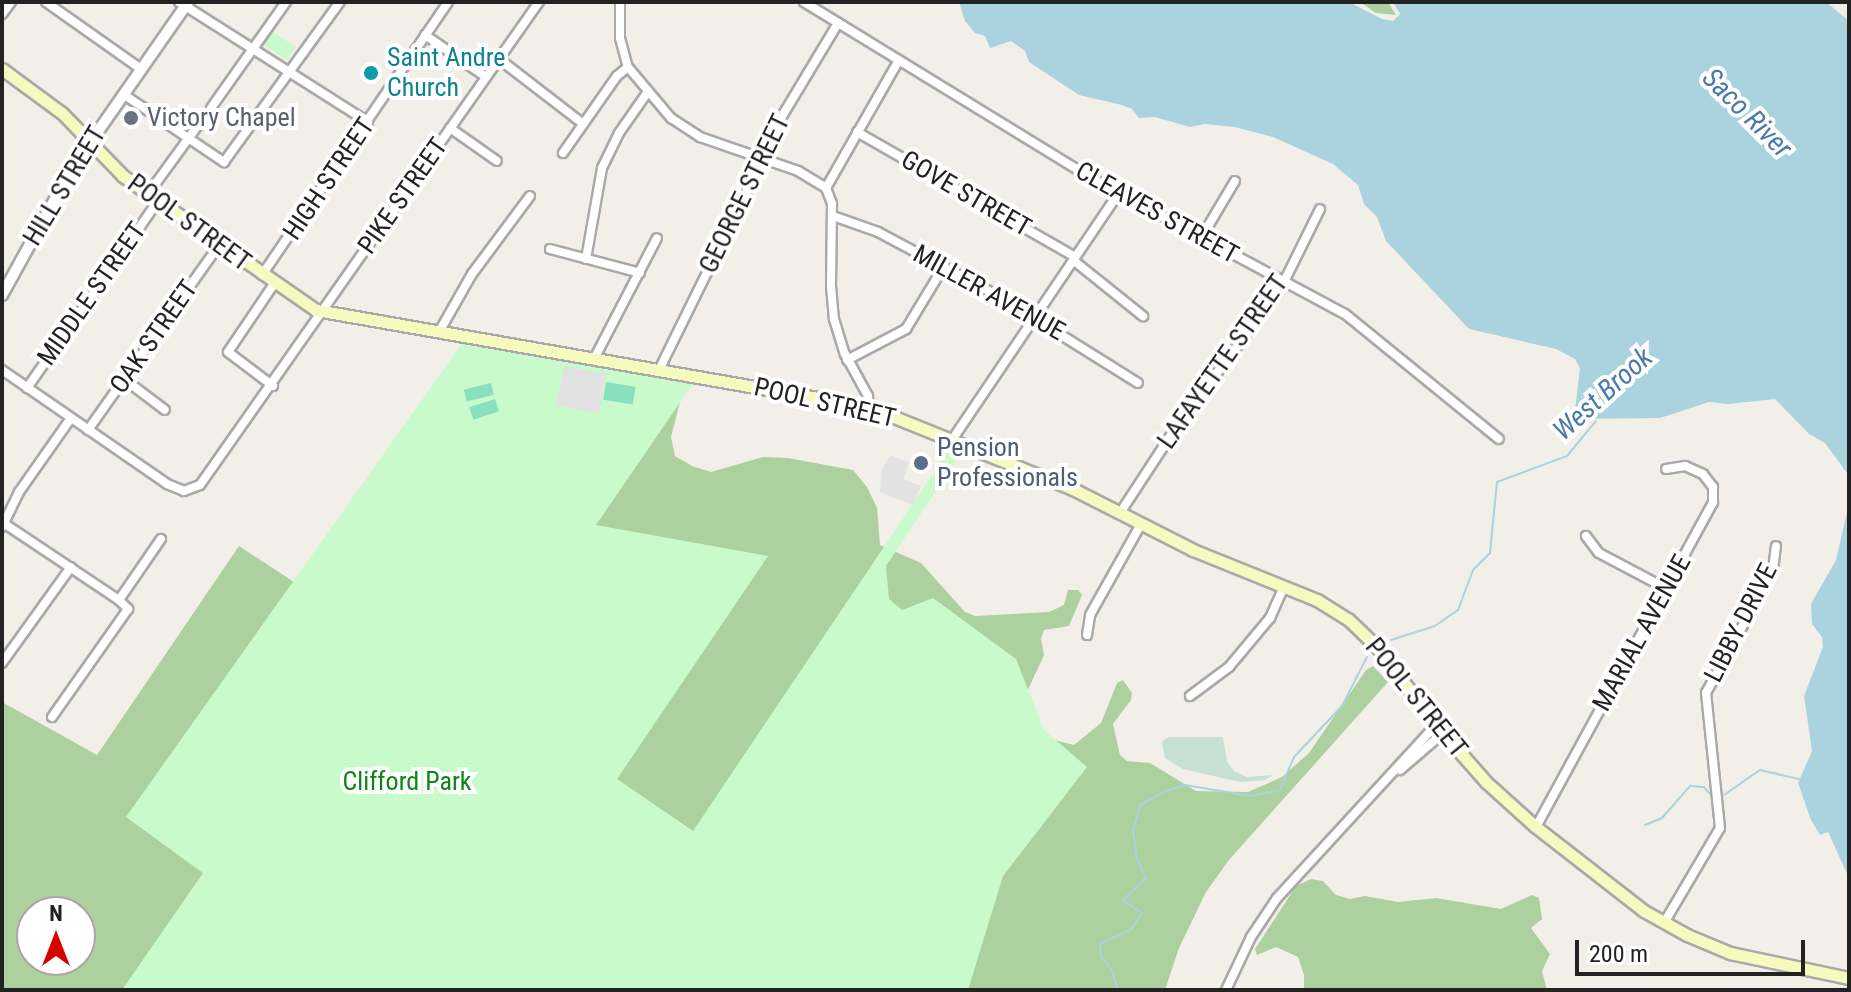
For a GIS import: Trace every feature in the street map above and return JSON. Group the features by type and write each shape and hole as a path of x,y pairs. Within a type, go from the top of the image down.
{"main road":[{"name":"POOL STREET","path":"2,69 68,117 123,176 274,284 322,311 869,407 1071,488 1141,524 1321,603 1356,626 1378,648 1440,729 1486,782 1536,827 1628,899 1664,923 1730,953 1849,978"}],"street":[{"path":"2,14 11,2"},
{"path":"46,2 141,69"},
{"path":"211,108 286,2"},
{"path":"123,94 224,162 340,2"},
{"name":"HIGH STREET","path":"262,275 448,2"},
{"name":"PIKE STREET","path":"88,430 167,484 189,490 204,481 539,2"},
{"path":"620,2 620,38 628,67 647,93 690,132 815,179 826,188 833,216 832,306 847,360 868,396 869,407"},
{"name":"CLEAVES STREET","path":"804,2 1118,194 1359,324 1499,439"},
{"path":"184,3 368,122"},
{"name":"HILL STREET","path":"2,295 58,192 184,3"},
{"name":"GEORGE STREET","path":"659,370 760,157 838,23"},
{"path":"425,35 486,77"},
{"path":"499,59 582,123"},
{"path":"826,188 899,60"},
{"path":"563,153 617,76 628,67"},
{"path":"586,259 602,168 619,133 647,93"},
{"path":"148,194 204,117"},
{"path":"450,128 497,161"},
{"name":"GOVE STREET","path":"857,132 1074,259 1143,316"},
{"path":"1201,238 1235,181"},
{"path":"952,440 1118,194"},
{"path":"439,332 461,292 530,196"},
{"name":"MIDDLE STREET","path":"27,388 158,201"},
{"name":"LAFAYETTE STREET","path":"1120,513 1179,423 1283,281 1320,209"},
{"name":"MILLER AVENUE","path":"833,216 878,232 1034,316 1138,383"},
{"path":"594,359 657,238"},
{"name":"OAK STREET","path":"88,430 219,245"},
{"path":"550,249 640,273"},
{"path":"847,360 906,329 943,268"},
{"path":"273,386 228,352 274,284"},
{"path":"2,370 88,430"},
{"path":"124,379 165,410"},
{"path":"52,717 126,614 127,607 3,524 19,492 71,418"},
{"name":"MARIAL AVENUE","path":"1536,827 1715,496 1711,483 1699,471 1685,466 1666,469"},
{"path":"1087,635 1090,615 1141,524"},
{"path":"1586,536 1599,553 1667,589"},
{"path":"119,600 161,539"},
{"name":"LIBBY DRIVE","path":"1664,923 1720,828 1706,693 1772,573 1776,546"},
{"path":"2,663 71,567"},
{"path":"1190,696 1229,667 1270,618 1284,587"},
{"path":"1226,990 1251,937 1277,898 1440,729"}],"green space":[{"path":"1360,2 1388,2 1396,15 1376,13"},
{"path":"272,31 296,47 287,60 263,44"},
{"name":"Clifford Park","path":"463,342 694,382 596,525 768,556 617,779 693,831 951,447 962,452 886,566 889,599 902,610 933,598 1016,659 1044,730 1087,767 1003,876 968,990 122,990 203,873 126,817"},
{"path":"606,382 636,387 633,404 603,400"},
{"path":"491,383 494,395 467,401 464,390"},
{"name":"Clifford Park","path":"685,383 671,437 675,456 711,472 763,457 788,458 853,470 867,487 877,508 880,545 921,563 965,612 975,616 1049,612 1064,605 1068,590 1078,590 1082,595 1069,626 1044,630 1041,639 1044,655 1026,694 1043,737 1074,745 1101,723 1117,683 1123,680 1132,693 1131,700 1113,724 1120,755 1127,761 1150,763 1196,791 1248,792 1282,777 1309,753 1366,670 1373,666 1388,682 1229,860 1206,892 1179,948 1165,990 2,990 2,702 97,755 239,546 303,588"},
{"path":"495,399 499,411 473,420 469,407"},
{"path":"1168,737 1223,737 1227,762 1234,771 1247,777 1273,775 1265,780 1240,782 1183,769 1165,758 1162,742"},
{"path":"1311,879 1323,881 1336,895 1350,899 1365,896 1398,902 1436,898 1501,909 1532,895 1539,898 1542,919 1531,928 1550,954 1542,971 1547,990 1304,990 1304,975 1298,957 1276,947 1257,955 1255,949 1296,886"}],"shaded area":[{"path":"564,366 606,374 599,413 556,405"},
{"path":"890,455 909,463 903,479 921,486 913,505 880,492 882,469"}],"water":[{"name":"Saco River","path":"959,2 1349,2 1382,19 1393,21 1400,14 1393,2 1826,2 1849,21 1849,878 1828,832 1820,835 1811,820 1798,783 1812,751 1804,696 1823,647 1822,637 1812,624 1811,604 1836,560 1848,508 1847,473 1825,443 1809,434 1775,399 1728,404 1709,402 1660,418 1581,419 1575,411 1580,368 1575,359 1556,349 1469,329 1386,241 1377,217 1364,204 1358,185 1333,164 1273,137 1235,127 1205,124 1190,127 1155,117 1139,118 1132,109 1122,105 1079,95 1029,62 1025,51 1011,41 990,48 985,36 975,33 965,21"}],"waterway":[{"name":"West Brook","path":"1391,640 1435,626 1458,610 1473,570 1490,553 1497,482 1567,456 1596,421"},
{"name":"West Brook","path":"1118,990 1112,970 1101,956 1100,944 1132,929 1142,913 1123,900 1146,878 1137,859 1133,831 1140,805 1185,785 1250,796 1280,790 1294,757 1342,706 1367,657"},
{"path":"1724,795 1760,770 1799,779"},
{"path":"1645,825 1662,818 1690,786 1704,787 1711,795"}],"place":[{"name":"Saint Andre Church","path":"371,73"},
{"name":"Victory Chapel","path":"131,118"},
{"name":"Pension Professionals","path":"921,463"}]}
